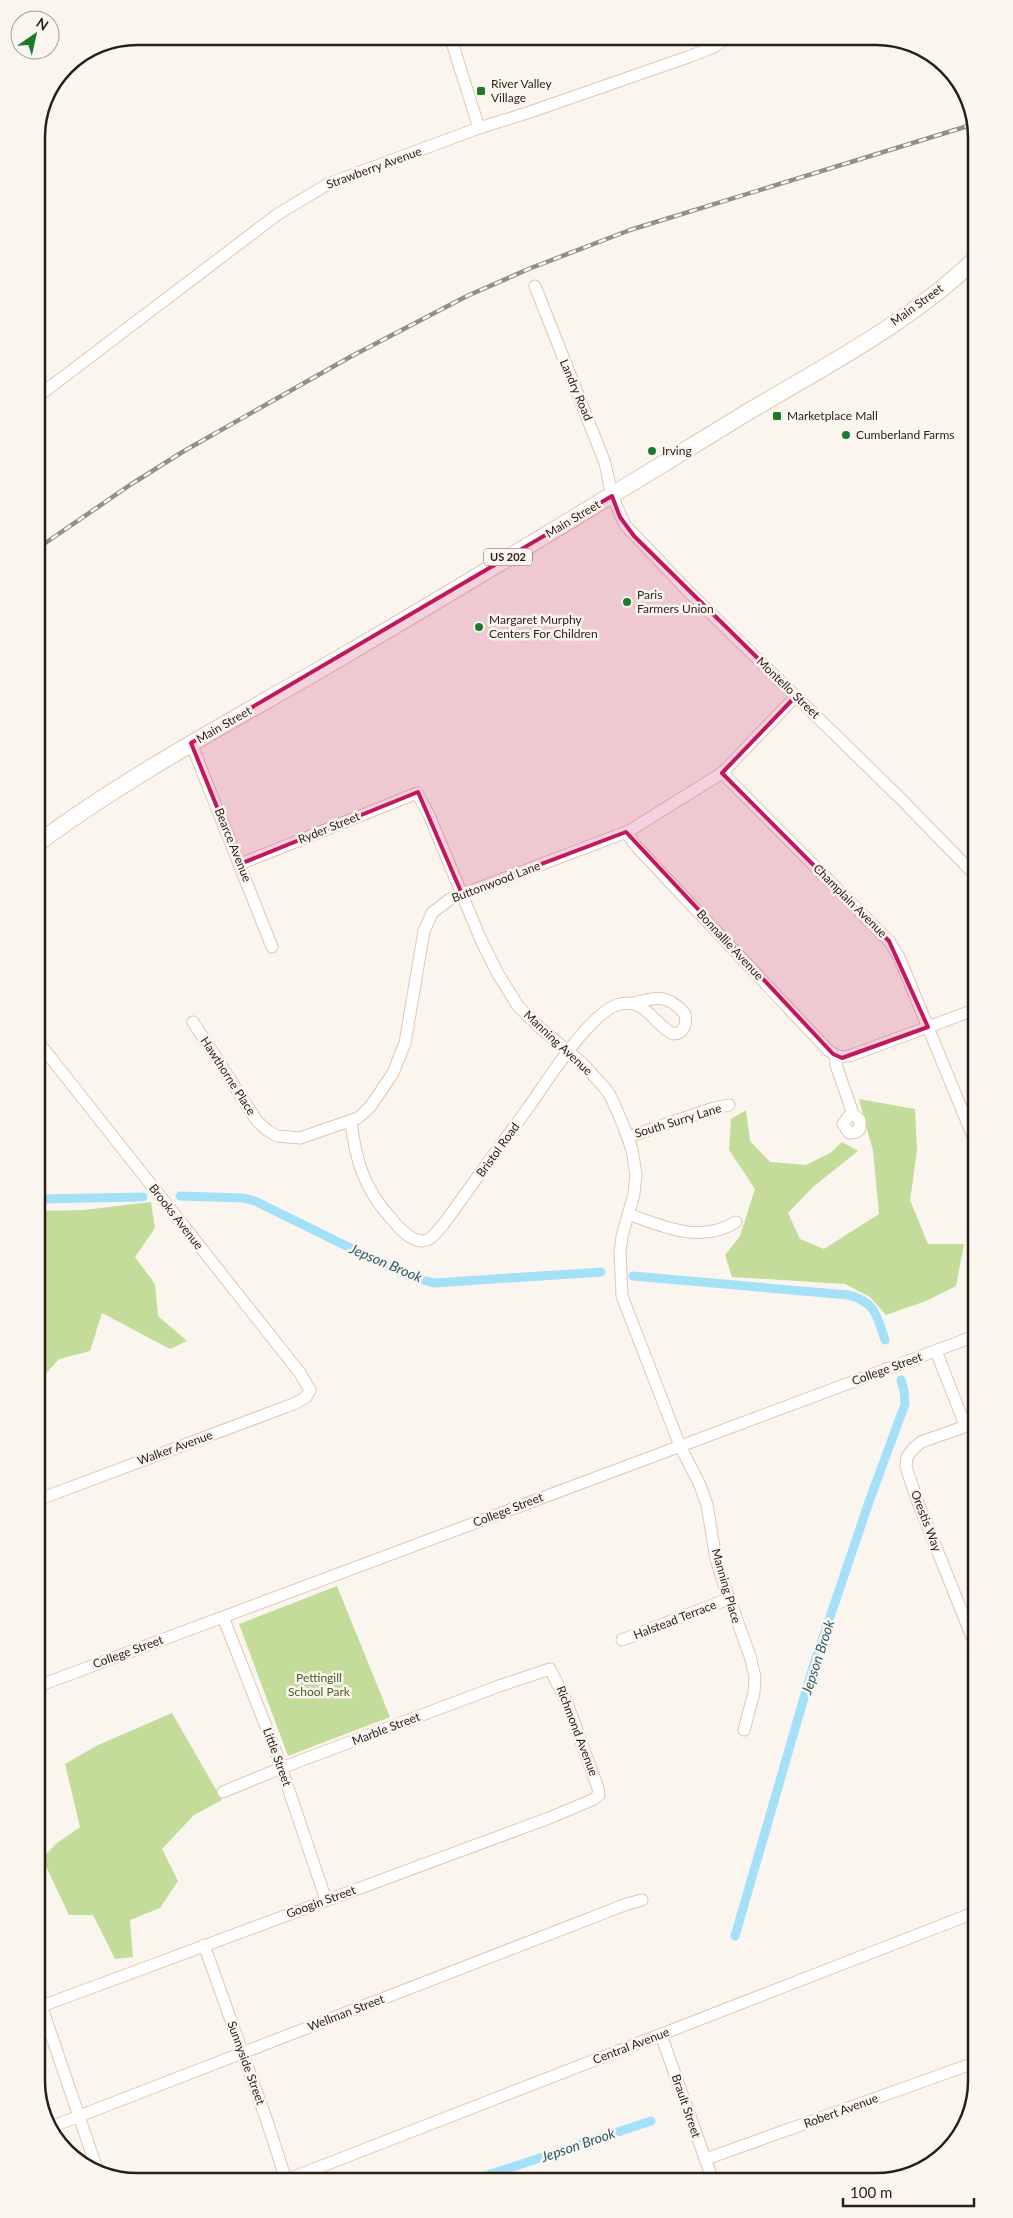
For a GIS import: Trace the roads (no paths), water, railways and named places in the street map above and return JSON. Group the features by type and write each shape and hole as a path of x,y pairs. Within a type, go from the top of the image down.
{"highway":[{"name":"Main Street","path":"45,837 73,817 191,743 389,629 871,338 930,298 968,265"}],"street":[{"path":"453,45 479,128"},
{"name":"Strawberry Avenue","path":"45,391 303,197 328,184 479,128 662,66 717,45"},
{"name":"Landry Road","path":"535,286 605,462 612,496"},
{"name":"Montello Street","path":"612,496 620,517 634,536 968,868"},
{"name":"Buttonwood Lane","path":"351,1121 362,1116 370,1108 382,1091 399,1058 409,1025 422,939 428,919 443,903 462,894 626,832 722,773 796,696"},
{"name":"Bearce Avenue","path":"191,743 272,947"},
{"name":"Champlain Avenue","path":"722,773 889,941 899,957 968,1124"},
{"name":"Ryder Street","path":"240,864 417,793"},
{"name":"Manning Avenue","path":"417,793 429,815 481,940 508,990 518,1006 593,1075 610,1097 628,1137 636,1174 620,1252 622,1296 680,1446"},
{"name":"Bonnallie Avenue","path":"626,832 636,846 828,1050 836,1056"},
{"name":"Bristol Road","path":"351,1121 356,1159 377,1202 407,1234 421,1241 432,1236 456,1207 569,1052 607,1010 618,1004 634,1002"},
{"path":"854,1114 860,1120 860,1129 856,1132 848,1133 843,1124 852,1112 836,1065 836,1056 842,1058 852,1055 968,1012"},
{"name":"Hawthorne Place","path":"192,1022 257,1121 267,1130 277,1136 300,1138 351,1121"},
{"name":"Brooks Avenue","path":"45,1051 300,1374 308,1386 308,1394"},
{"name":"South Surry Lane","path":"628,1137 714,1108 729,1105"},
{"path":"628,1214 684,1233 717,1232 736,1222"},
{"name":"College Street","path":"45,1684 968,1339"},
{"path":"936,1351 968,1420"},
{"name":"Walker Avenue","path":"45,1497 296,1403 308,1394"},
{"name":"Orestis Way","path":"968,1425 921,1442 907,1457 906,1468 968,1627"},
{"name":"Manning Place","path":"680,1446 700,1485 707,1505 716,1559 728,1599 750,1656 755,1677 754,1693 744,1730"},
{"name":"Halstead Terrace","path":"622,1640 728,1599"},
{"name":"Little Street","path":"223,1617 282,1768 326,1900"},
{"name":"Marble Street","path":"224,1792 282,1768 515,1680 550,1669"},
{"name":"Richmond Avenue","path":"550,1669 567,1703 599,1795"},
{"name":"Googin Street","path":"45,2005 549,1818 592,1800 599,1795"},
{"name":"Wellman Street","path":"56,2125 627,1904 642,1900"},
{"name":"Central Avenue","path":"304,2173 968,1915"},
{"name":"Sunnyside Street","path":"204,1946 284,2173"},
{"path":"45,2029 95,2162"},
{"name":"Brault Street","path":"661,2035 710,2173"},
{"name":"Robert Avenue","path":"706,2159 968,2065"}],"waterway":[{"name":"Jepson Brook","path":"180,1196 243,1198 255,1201 391,1268 409,1276 434,1283 601,1272"},
{"name":"Jepson Brook","path":"45,1199 143,1197"},
{"name":"Jepson Brook","path":"633,1276 848,1295 864,1301 874,1311 885,1340"},
{"name":"Jepson Brook","path":"735,1936 812,1670 870,1499 905,1404 901,1380"},
{"name":"Jepson Brook","path":"494,2173 651,2121"}],"railway":[{"path":"45,543 130,485 184,451 350,357 467,296 531,268 630,230 967,126"}],"place":[{"name":"River Valley Village","path":"481,91"},
{"name":"Marketplace Mall","path":"777,416"},
{"name":"Cumberland Farms","path":"846,435"},
{"name":"Irving","path":"652,451"},
{"name":"Paris Farmers Union","path":"627,602"},
{"name":"Margaret Murphy Centers For Children","path":"479,627"}],"park label":[{"name":"Pettingill School Park","path":"319,1685"}]}
